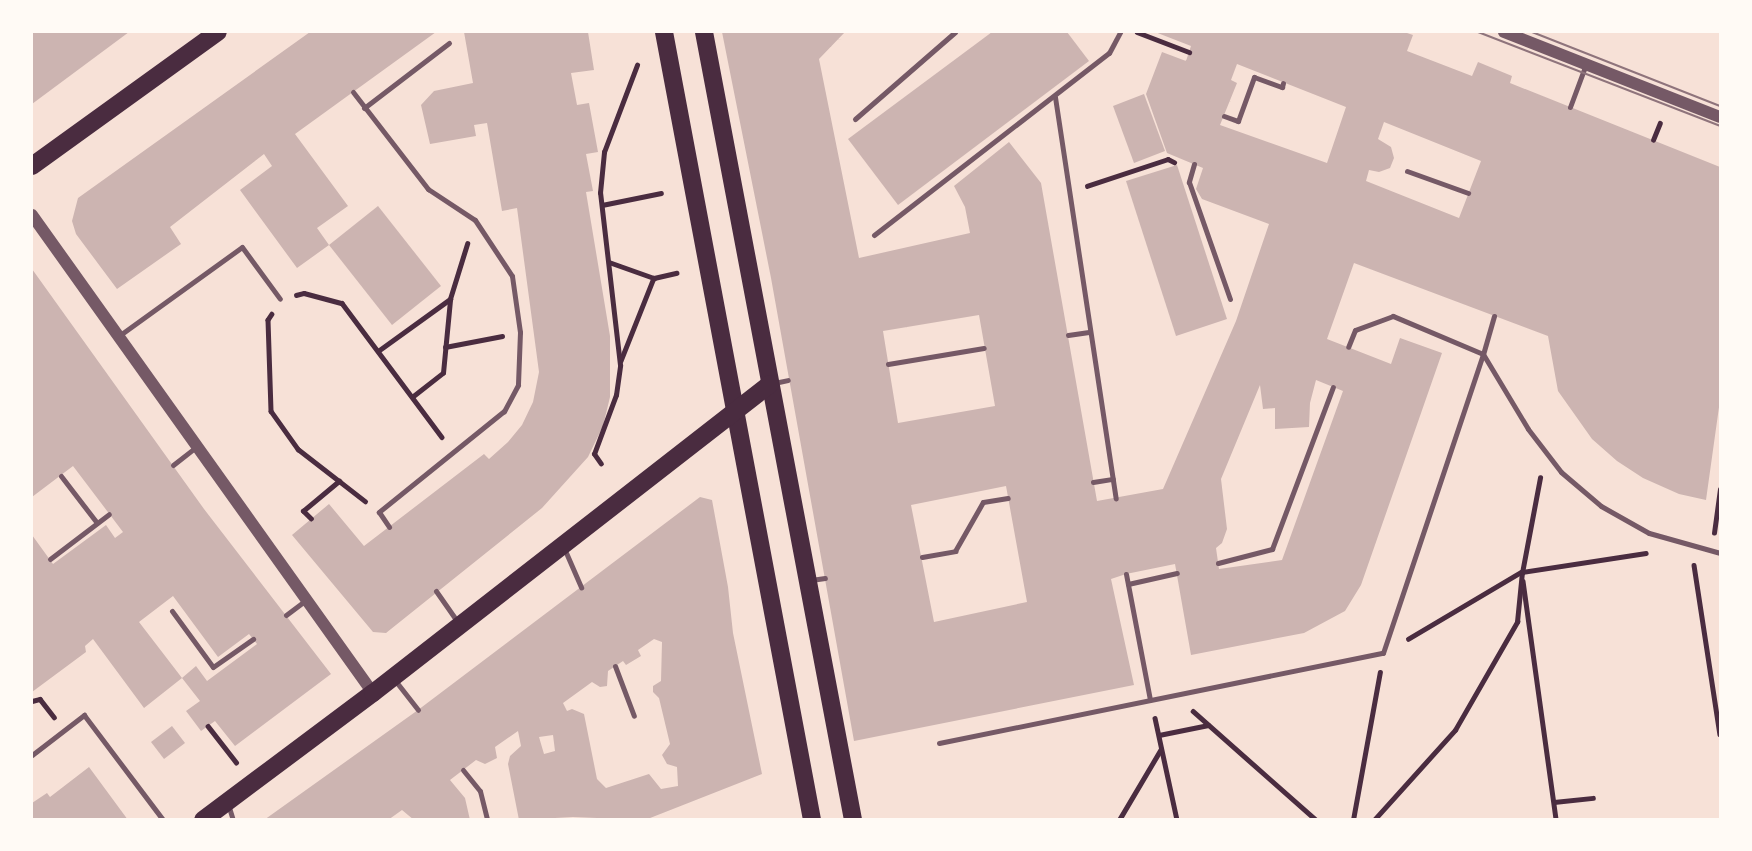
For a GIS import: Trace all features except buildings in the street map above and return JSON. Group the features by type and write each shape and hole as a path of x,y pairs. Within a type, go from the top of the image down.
{"main road":[{"path":"32,166 218,32"},
{"path":"664,32 812,820"},
{"path":"704,32 770,384 816,579 853,820"},
{"path":"203,820 373,693 770,384"}],"street":[{"path":"1504,32 1720,117"},
{"path":"32,215 373,693"}],"lane":[{"path":"855,119 955,32"},
{"path":"874,235 1110,53 1120,32"},
{"path":"364,108 449,43"},
{"path":"1570,107 1586,64"},
{"path":"1224,116 1238,121 1254,77 1282,87 1283,83"},
{"path":"353,92 428,189 475,220 512,276 520,332 518,385 504,411 379,512 389,527"},
{"path":"1055,97 1116,498"},
{"path":"1193,167 1189,181 1230,299"},
{"path":"1407,171 1468,193"},
{"path":"118,337 243,247 280,299"},
{"path":"1348,347 1355,330 1393,316 1483,354 1528,429 1561,472 1601,506 1649,533 1720,553"},
{"path":"939,743 1384,653 1494,316"},
{"path":"1068,335 1089,332"},
{"path":"888,364 984,348"},
{"path":"770,384 788,380"},
{"path":"1218,562 1272,549 1333,387"},
{"path":"173,465 197,447"},
{"path":"61,475 97,523"},
{"path":"1093,482 1113,479"},
{"path":"922,557 954,551 983,502 1008,498"},
{"path":"50,559 109,514"},
{"path":"562,545 581,587"},
{"path":"1128,584 1177,573"},
{"path":"1126,575 1150,700"},
{"path":"436,591 460,625"},
{"path":"286,615 306,600"},
{"path":"172,611 213,667 253,639"},
{"path":"615,666 634,716"},
{"path":"393,677 418,710"},
{"path":"32,755 84,715 163,820"},
{"path":"463,770 480,791 487,820"},
{"path":"227,801 233,820"}],"path":[{"path":"1136,32 1189,52"},
{"path":"601,464 594,454 616,395 620,365 602,205 604,152 637,65"},
{"path":"1653,140 1660,123"},
{"path":"1069,192 1168,159 1193,167"},
{"path":"602,205 661,192"},
{"path":"412,397 443,373 450,299 475,220"},
{"path":"609,262 654,278 676,274"},
{"path":"620,365 654,278"},
{"path":"379,512 298,449 271,411 268,320 280,299 304,293 342,303 453,452"},
{"path":"378,351 450,299"},
{"path":"445,347 520,332"},
{"path":"1374,820 1455,730 1517,622 1522,572 1545,451"},
{"path":"311,519 303,510 339,481"},
{"path":"1711,551 1720,489"},
{"path":"1353,820 1384,653 1522,572 1692,547 1720,734"},
{"path":"1522,572 1556,820"},
{"path":"32,701 40,699"},
{"path":"1150,700 1177,820"},
{"path":"1159,735 1209,725 1316,820"},
{"path":"208,726 236,762"},
{"path":"1119,820 1161,749"},
{"path":"1554,802 1593,798"}],"tram line":[{"path":"1478,32 1720,126"},
{"path":"1532,32 1720,106"}]}
